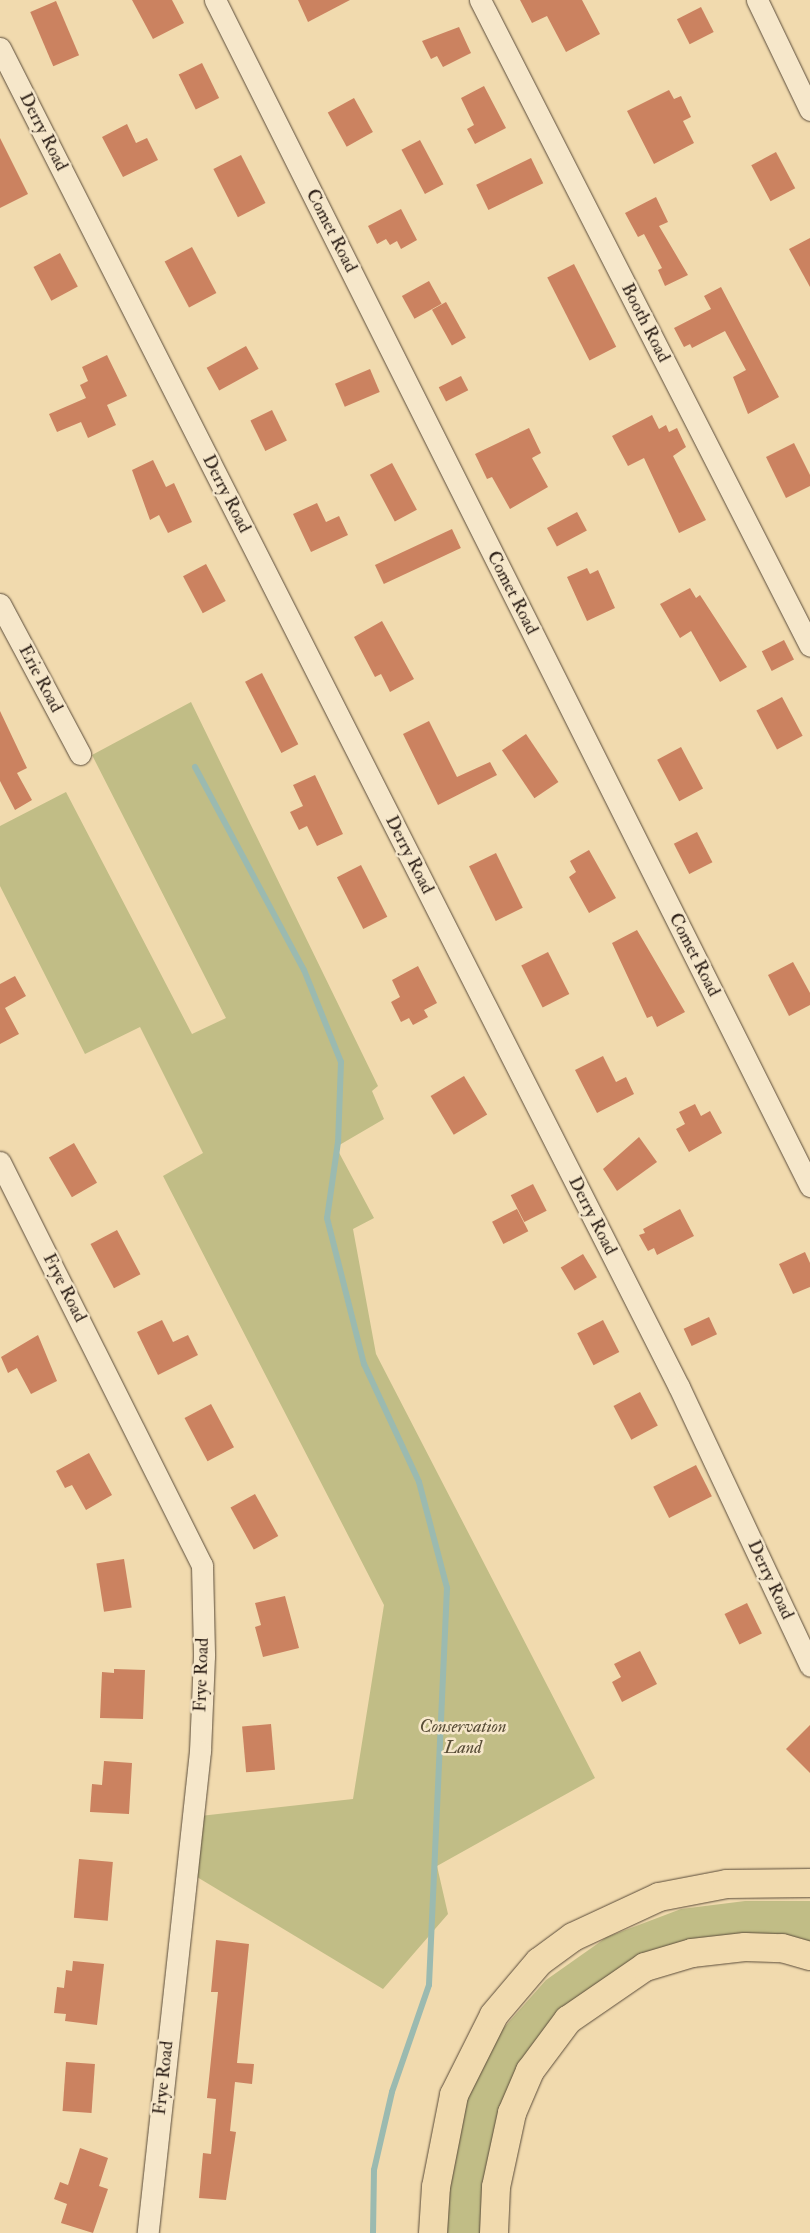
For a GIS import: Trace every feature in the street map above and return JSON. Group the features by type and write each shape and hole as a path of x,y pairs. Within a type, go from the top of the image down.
{"highway":[{"path":"433,2233 436,2187 454,2095 494,2015 539,1962 573,1937 681,1890 727,1884 810,1883"},
{"path":"494,2233 496,2187 512,2113 530,2071 568,2020 645,1967 692,1954 745,1947 782,1948 810,1956"}],"street":[{"name":"Comet Road","path":"215,0 810,1186"},
{"name":"Booth Road","path":"480,0 810,646"},
{"path":"757,0 810,110"},
{"name":"Derry Road","path":"0,48 679,1387 810,1666"},
{"name":"Erie Road","path":"0,604 80,754"},
{"name":"Frye Road","path":"0,1162 202,1565 204,1656 200,1752 148,2233"}],"green space":[{"name":"Conservation Land","path":"191,702 378,1086 372,1091 384,1119 336,1147 374,1218 353,1229 376,1354 595,1778 437,1866 448,1914 383,1989 197,1877 200,1816 353,1799 384,1605 163,1176 203,1153 140,1027 85,1054 0,886 0,826 66,792 192,1034 226,1018 92,755"},
{"path":"745,1901 810,1901 810,1949 714,1942 544,2041 481,2233 442,2233 450,2150 472,2081 500,2032 546,1980 607,1937 681,1909"}],"building":[{"path":"132,0 172,0 184,23 153,39"},
{"path":"298,0 350,0 308,22"},
{"path":"520,0 582,0 600,34 566,52 547,16 532,23"},
{"path":"56,1 79,55 53,66 30,12"},
{"path":"701,7 714,32 690,44 677,19"},
{"path":"459,27 471,53 443,67 437,56 431,59 422,41"},
{"path":"202,63 219,98 196,109 179,74"},
{"path":"484,86 506,128 475,144 467,129 474,125 461,98"},
{"path":"669,90 674,99 681,96 691,117 683,121 694,143 654,164 627,111"},
{"path":"354,98 373,132 347,147 328,113"},
{"path":"127,124 136,143 147,138 158,160 123,177 102,137"},
{"path":"0,138 28,194 0,208"},
{"path":"420,140 443,184 425,194 401,150"},
{"path":"776,152 795,188 771,201 751,165"},
{"path":"241,155 266,203 238,217 213,169"},
{"path":"531,158 543,183 488,210 476,185"},
{"path":"656,197 668,222 659,226 688,275 665,286 658,270 662,268 644,234 638,237 625,213"},
{"path":"401,209 417,240 401,249 397,241 390,245 386,239 377,244 368,226"},
{"path":"810,238 810,287 789,249"},
{"path":"192,247 216,293 189,307 165,262"},
{"path":"60,253 78,287 51,301 34,267"},
{"path":"574,264 616,347 589,360 547,278"},
{"path":"429,281 442,304 414,319 402,296"},
{"path":"721,287 779,397 748,414 733,377 746,370 725,331 692,348 690,344 684,347 674,328 711,309 704,296"},
{"path":"446,302 466,338 452,346 432,310"},
{"path":"246,346 259,369 219,391 207,368"},
{"path":"107,355 127,396 107,405 116,425 88,438 81,422 57,432 49,414 86,398 80,385 88,381 82,367"},
{"path":"370,369 380,392 345,407 335,384"},
{"path":"461,376 468,390 446,402 439,387"},
{"path":"272,410 287,441 265,451 250,421"},
{"path":"652,415 659,429 666,425 669,432 677,428 686,447 673,456 706,520 679,533 644,458 628,466 612,436"},
{"path":"529,428 541,453 532,458 548,487 510,509 492,477 487,479 475,454"},
{"path":"794,443 810,475 810,486 786,498 766,457"},
{"path":"153,460 166,487 174,483 192,522 168,533 159,515 150,520 132,470"},
{"path":"392,463 417,510 395,522 370,475"},
{"path":"317,503 326,522 339,516 348,535 311,552 293,514"},
{"path":"577,512 587,531 557,547 547,528"},
{"path":"452,529 461,548 384,584 375,565"},
{"path":"206,564 226,601 203,613 183,576"},
{"path":"587,568 590,574 598,570 615,608 587,621 567,577"},
{"path":"690,588 696,598 700,595 747,667 720,682 691,631 680,638 660,604"},
{"path":"382,621 414,679 390,692 381,674 375,677 354,637"},
{"path":"784,640 794,660 772,671 762,651"},
{"path":"262,673 298,744 281,753 245,682"},
{"path":"782,697 803,736 777,749 756,711"},
{"path":"0,711 27,768 17,773 32,800 15,810 0,781"},
{"path":"429,721 457,777 490,762 497,775 438,805 403,734"},
{"path":"526,734 558,782 534,798 502,750"},
{"path":"681,747 703,788 679,801 657,760"},
{"path":"315,775 343,834 317,846 307,826 299,830 290,812 303,806 293,785"},
{"path":"697,832 712,862 689,874 674,844"},
{"path":"589,850 616,898 589,913 569,877 576,872 570,861"},
{"path":"496,853 523,908 496,921 469,866"},
{"path":"361,865 387,917 363,929 337,877"},
{"path":"637,930 685,1012 657,1027 652,1016 647,1018 612,943"},
{"path":"548,952 569,994 543,1007 521,966"},
{"path":"793,962 810,993 810,1005 789,1016 768,975"},
{"path":"418,966 437,1003 424,1010 428,1017 413,1025 409,1018 401,1022 391,1002 400,997 392,980"},
{"path":"15,976 26,996 5,1008 19,1034 0,1044 0,984"},
{"path":"603,1056 616,1082 626,1077 634,1094 597,1113 575,1070"},
{"path":"464,1076 487,1115 454,1135 431,1096"},
{"path":"695,1104 701,1116 710,1111 722,1133 689,1152 676,1129 685,1124 679,1112"},
{"path":"639,1137 657,1162 617,1191 603,1169"},
{"path":"74,1143 97,1183 72,1197 49,1158"},
{"path":"533,1184 547,1211 524,1222 511,1195"},
{"path":"517,1209 528,1231 503,1244 492,1222"},
{"path":"680,1209 694,1236 657,1255 654,1248 648,1251 639,1235 645,1233 643,1229"},
{"path":"117,1230 140,1274 114,1288 91,1244"},
{"path":"805,1252 810,1263 810,1287 793,1294 779,1264"},
{"path":"583,1254 597,1277 575,1291 561,1267"},
{"path":"709,1317 717,1334 692,1346 684,1329"},
{"path":"162,1320 173,1342 188,1335 198,1355 158,1375 137,1332"},
{"path":"603,1320 619,1352 594,1365 577,1333"},
{"path":"38,1335 57,1381 31,1394 17,1368 8,1373 1,1357"},
{"path":"640,1392 658,1426 631,1440 614,1406"},
{"path":"211,1404 234,1447 208,1461 185,1418"},
{"path":"89,1453 112,1495 86,1510 72,1485 65,1488 56,1471"},
{"path":"696,1465 712,1496 669,1518 653,1487"},
{"path":"255,1494 278,1536 254,1550 231,1508"},
{"path":"124,1559 132,1607 104,1612 96,1563"},
{"path":"285,1596 299,1648 263,1657 255,1627 261,1625 255,1603"},
{"path":"747,1603 762,1634 739,1645 725,1614"},
{"path":"640,1651 657,1684 622,1702 612,1682 621,1677 614,1664"},
{"path":"114,1669 145,1670 143,1719 100,1718 102,1672 114,1673"},
{"path":"271,1724 275,1770 246,1772 242,1727"},
{"path":"810,1725 810,1773 786,1749"},
{"path":"104,1761 132,1763 129,1814 90,1812 92,1784 102,1785"},
{"path":"79,1859 113,1862 108,1921 74,1918"},
{"path":"216,1940 249,1944 237,2063 254,2064 252,2084 235,2082 230,2131 236,2132 226,2200 199,2198 203,2153 211,2154 216,2099 207,2098 218,1992 211,1992"},
{"path":"73,1961 104,1964 97,2025 65,2021 66,2014 54,2013 57,1987 64,1988 66,1970 72,1971"},
{"path":"66,2062 95,2064 92,2113 63,2111"},
{"path":"80,2148 108,2158 99,2186 108,2189 93,2233 61,2223 67,2204 54,2199 60,2182 68,2185"}],"waterway":[{"path":"195,767 304,970 341,1062 338,1142 327,1218 364,1364 419,1482 447,1588 429,1985 392,2092 374,2170 373,2233"}]}
